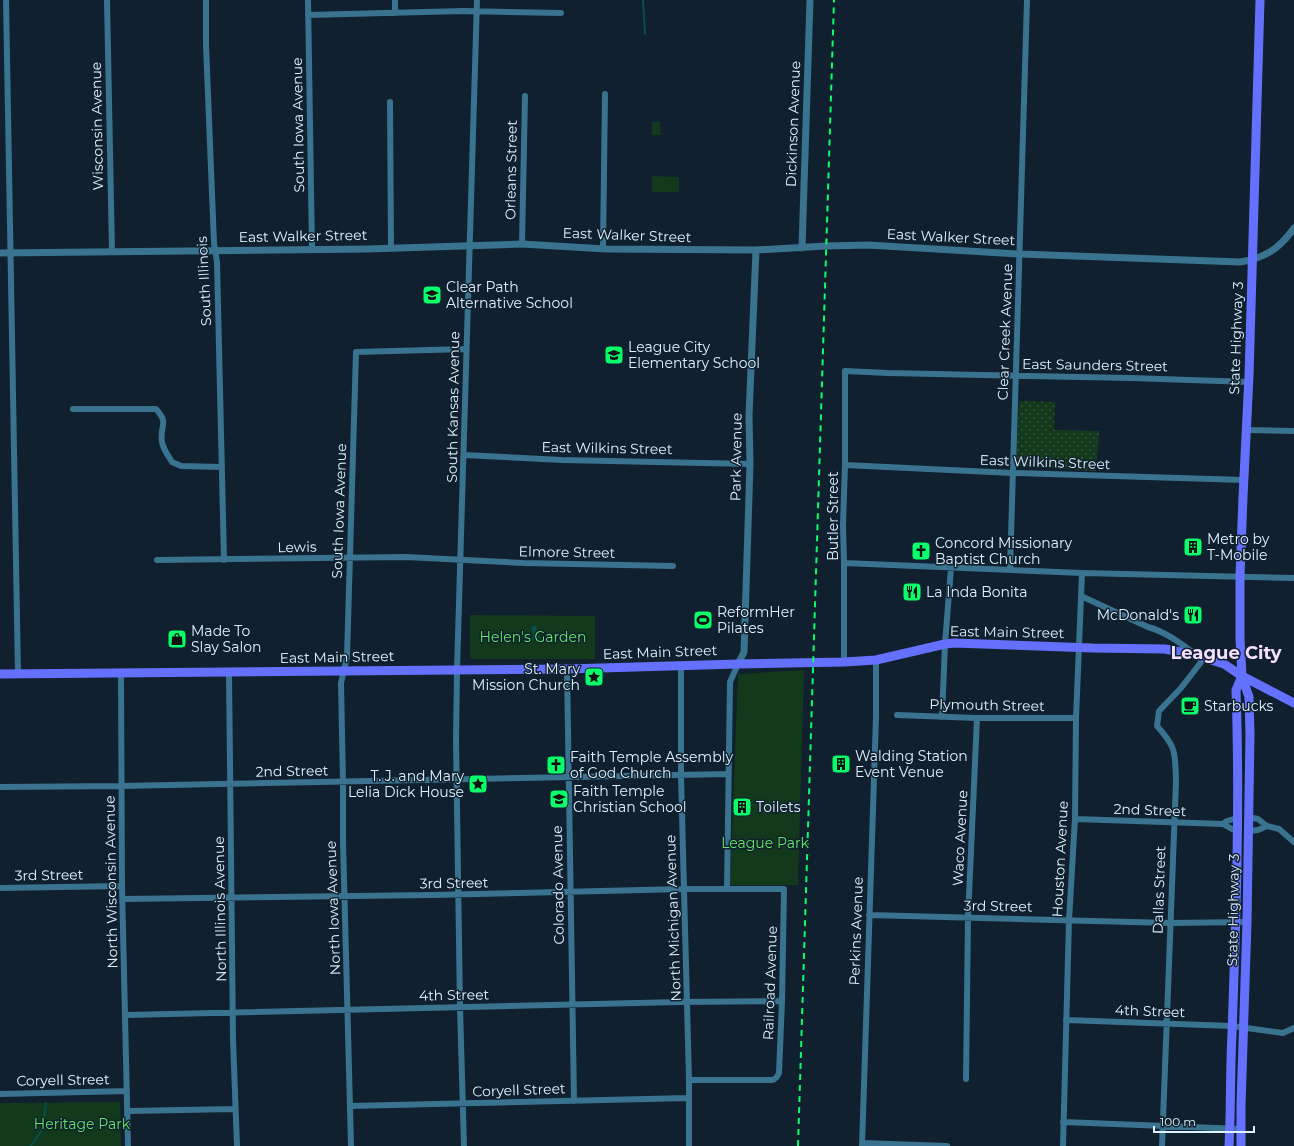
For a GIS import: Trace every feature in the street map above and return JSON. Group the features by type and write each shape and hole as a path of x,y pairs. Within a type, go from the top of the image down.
{"main road":[{"name":"State Highway 3","path":"1241,1146 1247,922 1250,698 1242,676 1240,638 1240,576 1249,382 1260,0"},
{"name":"East Main Street","path":"0,674 567,669 844,662 876,660 954,643 1165,650 1195,655 1224,664 1242,676 1294,704"},
{"name":"State Highway 3","path":"1229,1146 1236,922 1238,740 1236,690 1242,676"}],"street":[{"path":"6,0 18,674"},
{"name":"Wisconsin Avenue","path":"107,0 112,252"},
{"name":"South Illinois","path":"206,0 206,45 214,243 218,262 224,560"},
{"name":"South Iowa Avenue","path":"308,0 312,249"},
{"path":"395,0 395,13"},
{"name":"South Kansas Avenue","path":"464,1146 458,895 457,670 477,0"},
{"name":"Dickinson Avenue","path":"802,248 810,0"},
{"name":"Clear Creek Avenue","path":"1010,570 1027,0"},
{"path":"308,15 477,12 561,13"},
{"path":"603,249 605,94"},
{"name":"Orleans Street","path":"522,244 525,96"},
{"path":"390,102 391,248"},
{"path":"1253,260 1267,254 1279,246 1294,228"},
{"name":"East Walker Street","path":"0,254 391,248 522,244 603,249 756,250 868,245 1020,254 1240,262 1253,260"},
{"name":"Park Avenue","path":"738,664 744,652 756,250"},
{"name":"South Iowa Avenue","path":"344,670 347,657 356,352 466,349"},
{"name":"East Saunders Street","path":"845,370 888,373 1249,382"},
{"name":"Butler Street","path":"844,662 843,525 845,465 845,370"},
{"path":"73,409 156,409 162,416 164,423 162,443 172,462 181,466 222,467"},
{"path":"1246,430 1294,431"},
{"name":"East Wilkins Street","path":"464,455 562,460 750,464"},
{"name":"East Wilkins Street","path":"845,465 1012,473 1244,480"},
{"name":"Lewis","path":"157,560 406,557 460,560"},
{"name":"Elmore Street","path":"460,560 673,566"},
{"path":"844,563 1082,573 1294,578"},
{"path":"942,717 950,568"},
{"name":"Houston Avenue","path":"1063,1146 1069,920 1075,819 1078,648 1082,573"},
{"path":"1081,596 1148,627 1158,630 1179,642 1195,655"},
{"name":"Dallas Street","path":"1162,1146 1176,782 1175,756 1172,745 1157,726 1159,711 1181,688 1205,657"},
{"name":"Perkins Avenue","path":"862,1144 868,915 876,717 876,660"},
{"path":"727,889 730,682 738,664"},
{"name":"North Michigan Avenue","path":"681,666 681,775 689,1080 689,1146"},
{"name":"Colorado Avenue","path":"567,669 574,1101"},
{"name":"North Iowa Avenue","path":"344,670 341,683 344,896 351,1146"},
{"name":"North Illinois Avenue","path":"229,672 236,1146"},
{"name":"North Wisconsin Avenue","path":"121,673 122,886 128,1111"},
{"name":"Plymouth Street","path":"897,715 977,718 1076,718"},
{"name":"Waco Avenue","path":"966,1079 968,918 977,718"},
{"name":"2nd Street","path":"0,787 728,774"},
{"path":"1248,816 1264,822 1267,826 1279,829 1294,842"},
{"name":"2nd Street","path":"1223,824 1237,818"},
{"name":"2nd Street","path":"1075,819 1223,824 1237,830"},
{"path":"1248,831 1258,830 1267,826"},
{"name":"3rd Street","path":"0,888 122,886"},
{"name":"3rd Street","path":"123,899 458,895 683,889 784,889"},
{"name":"Railroad Avenue","path":"689,1080 775,1080 779,1073 784,889"},
{"name":"3rd Street","path":"868,915 1170,923 1247,922"},
{"name":"4th Street","path":"126,1015 572,1004 782,1001"},
{"name":"4th Street","path":"1066,1020 1232,1026 1283,1032 1294,1028"},
{"name":"Coryell Street","path":"0,1094 127,1091"},
{"name":"Coryell Street","path":"350,1106 689,1098"},
{"path":"128,1146 128,1111 235,1109"},
{"path":"1063,1122 1242,1129"},
{"path":"862,1144 946,1146"}],"green space":[{"path":"652,122 660,122 661,135 652,135"},
{"path":"652,176 679,177 679,192 652,192"},
{"path":"1019,401 1055,402 1054,430 1099,431 1096,471 1016,466"},
{"name":"Helen's Garden","path":"470,615 595,616 595,659 470,659"},
{"name":"League Park","path":"804,670 798,885 730,885 738,674"},
{"name":"Heritage Park","path":"120,1102 121,1146 0,1146 0,1103"}],"water":[{"path":"534,626 537,627 536,632 540,638 535,641 532,639 533,633 531,628"}],"waterway":[{"path":"643,0 645,34"},
{"path":"31,1146 42,1130 46,1103"}],"railway":[{"path":"798,1146 834,0"}],"place":[{"name":"Clear Path Alternative School","path":"432,295"},
{"name":"League City Elementary School","path":"614,355"},
{"name":"Metro by T-Mobile","path":"1193,547"},
{"name":"Concord Missionary Baptist Church","path":"921,551"},
{"name":"La Inda Bonita","path":"912,592"},
{"name":"McDonald's","path":"1193,615"},
{"name":"ReformHer Pilates","path":"703,620"},
{"name":"Made To Slay Salon","path":"177,639"},
{"name":"St. Mary Mission Church","path":"594,677"},
{"name":"Starbucks","path":"1190,706"},
{"name":"Walding Station Event Venue","path":"841,764"},
{"name":"Faith Temple Assembly of God Church","path":"556,765"},
{"name":"T. J. and Mary Lelia Dick House","path":"478,784"},
{"name":"Faith Temple Christian School","path":"559,799"},
{"name":"Toilets","path":"742,807"}],"district":[{"name":"League City","path":"1226,653"}]}
